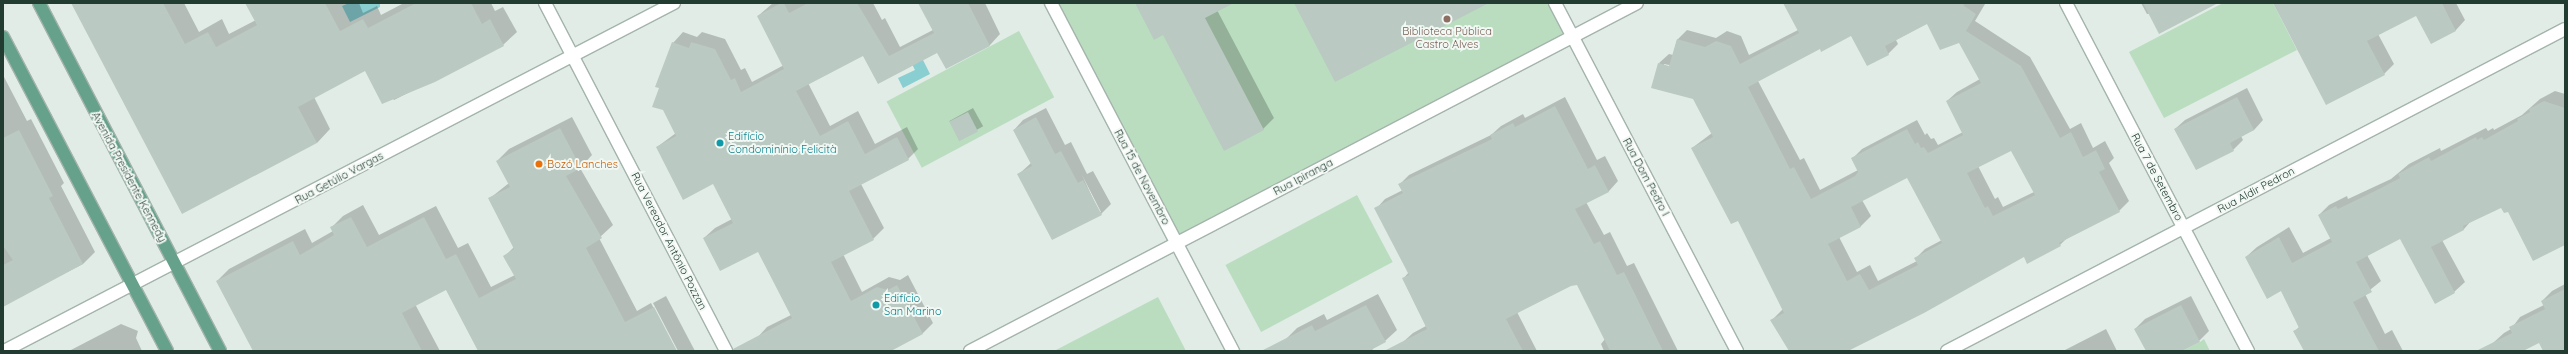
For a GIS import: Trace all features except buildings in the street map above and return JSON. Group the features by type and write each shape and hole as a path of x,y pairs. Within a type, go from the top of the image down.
{"main road":[{"name":"Avenida Presidente Kennedy","path":"39,3 220,351"},
{"path":"3,37 167,351"}],"street":[{"name":"Rua Vereador Antônio Pozzan","path":"545,3 726,351"},
{"name":"Rua Getúlio Vargas","path":"4,351 132,284 175,264 674,3"},
{"name":"Rua 15 de Novembro","path":"1052,3 1233,351"},
{"name":"Rua Dom Pedro I","path":"1555,3 1737,351"},
{"name":"Rua Ipiranga","path":"970,351 1637,3"},
{"name":"Rua 7 de Setembro","path":"2066,3 2248,351"},
{"name":"Rua Aldir Pedron","path":"1947,351 2565,29"}],"green space":[{"path":"1051,3 1555,3 1573,36 1177,243"},
{"path":"2223,3 2273,3 2297,50 2164,118 2129,52"},
{"path":"1019,31 1054,97 922,168 887,101"},
{"path":"1357,195 1393,262 1261,332 1225,265"},
{"path":"1158,297 1186,351 1054,351"},
{"path":"2204,339 2210,351 2182,351 2200,342"}],"water":[{"path":"349,3 380,3 380,7 350,22 342,6"},
{"path":"920,54 930,74 903,88 898,78 915,70 910,60"}],"place":[{"name":"Biblioteca Pública Castro Alves","path":"1447,19"},
{"name":"Edifício Condominínio Felicità","path":"720,143"},
{"name":"Bozó Lanches","path":"539,164"},
{"name":"Edifício San Marino","path":"876,305"}]}
